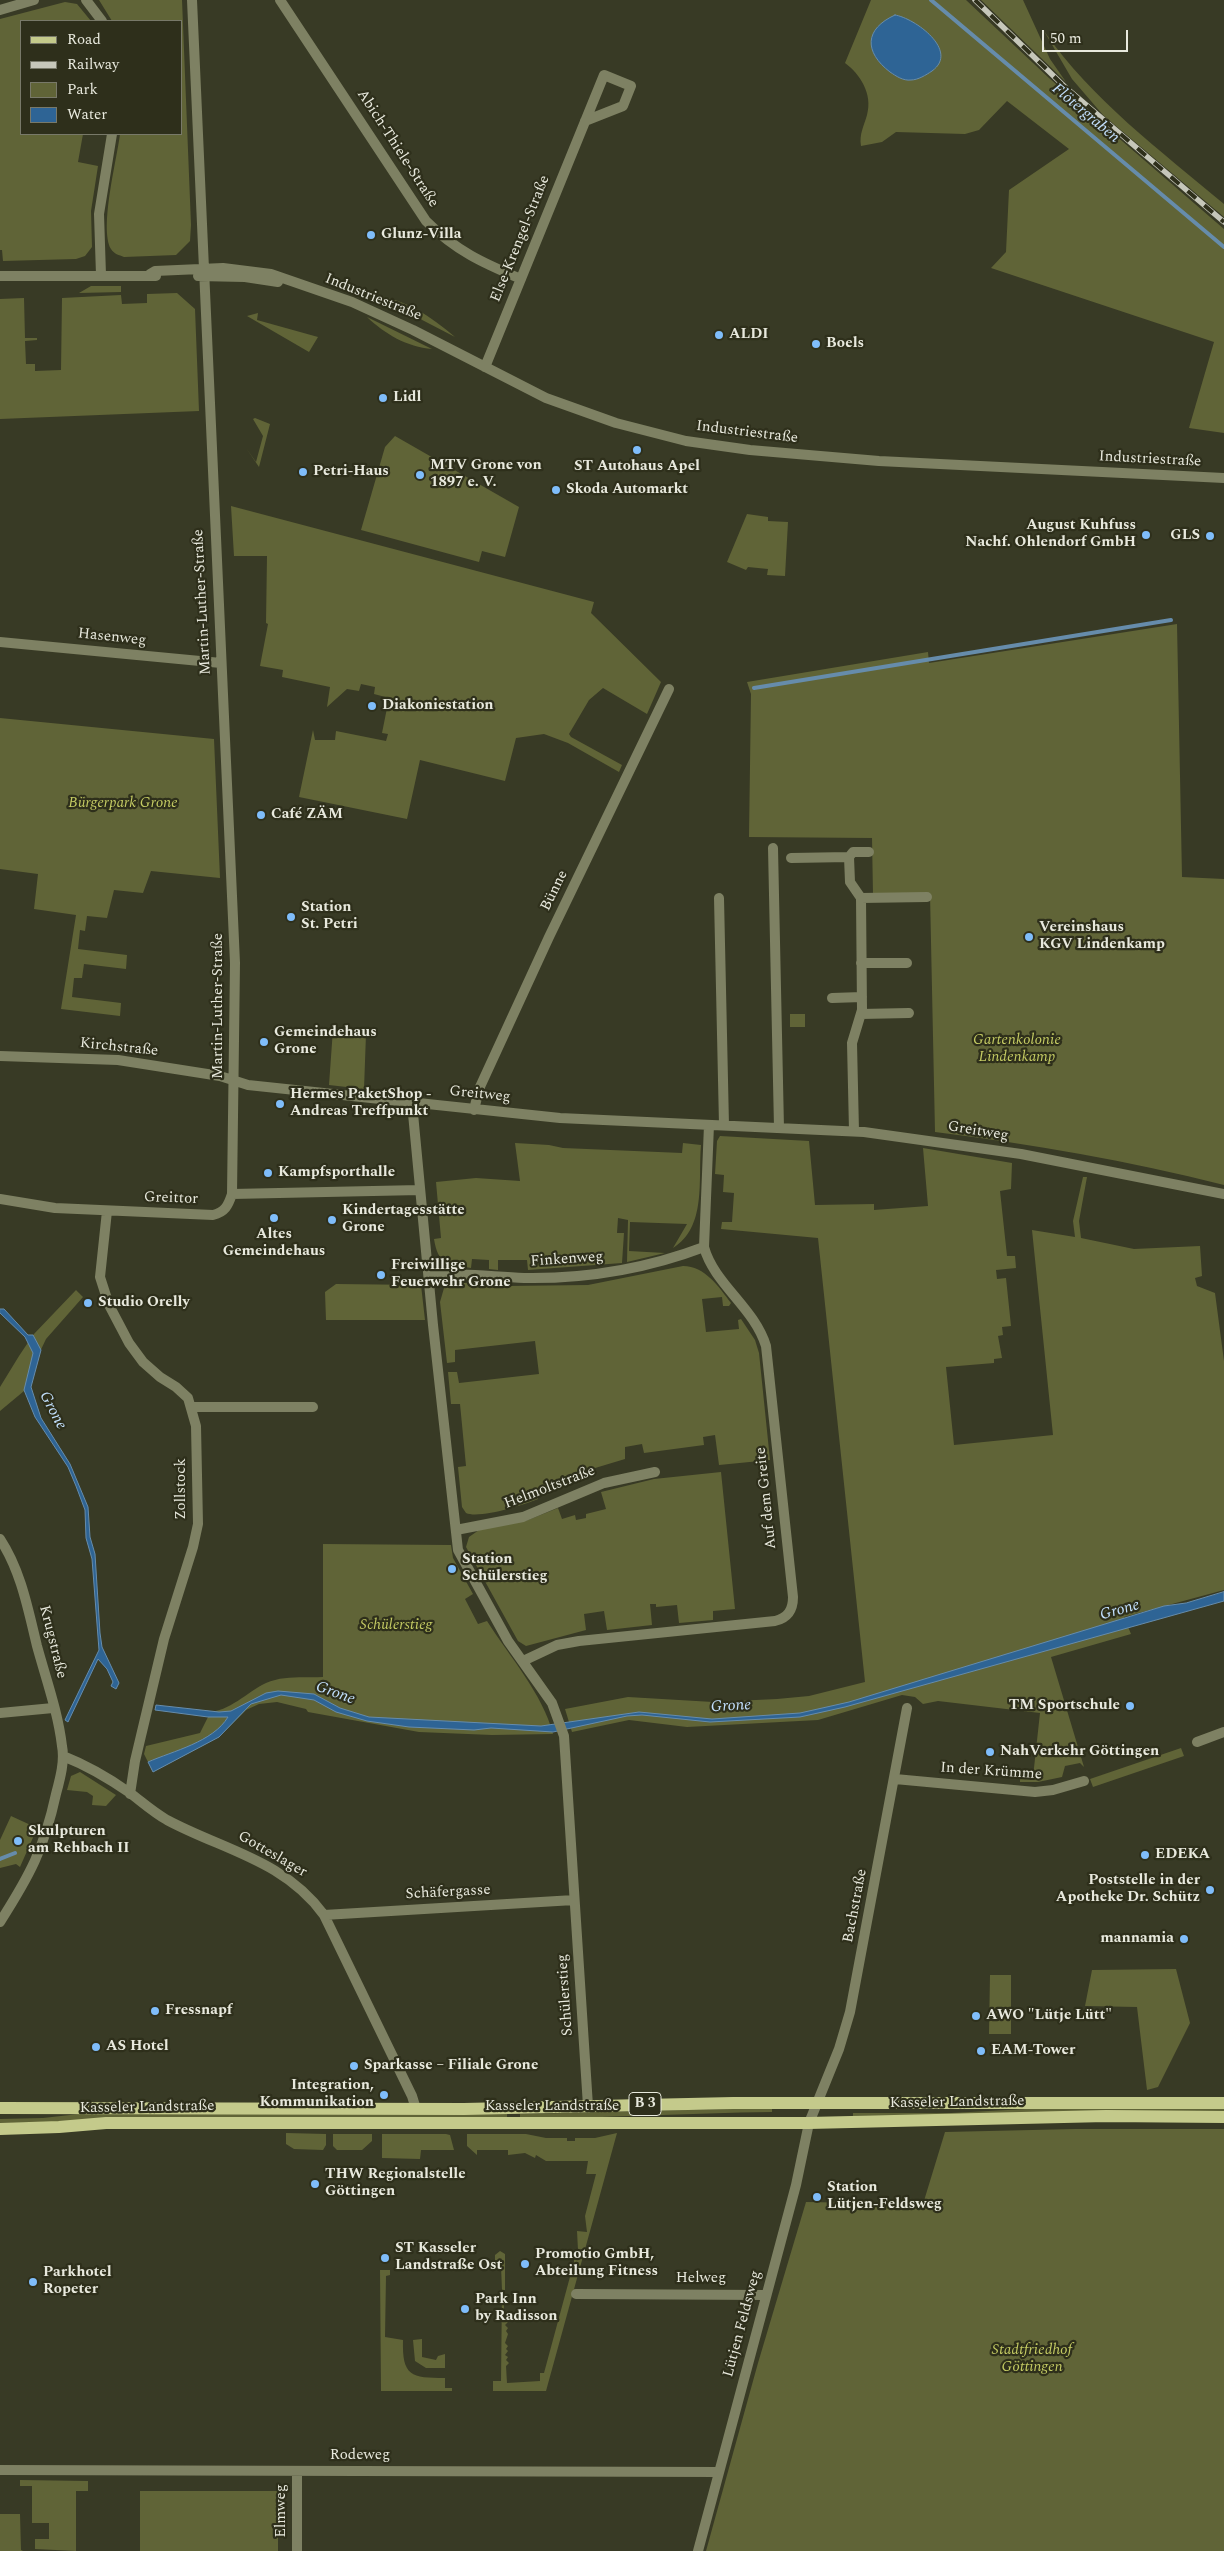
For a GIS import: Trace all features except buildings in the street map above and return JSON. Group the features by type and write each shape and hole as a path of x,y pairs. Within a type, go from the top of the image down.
{"main road":[{"name":"Kasseler Landstraße","path":"0,2108 416,2109 681,2103 1224,2104"},
{"name":"Kasseler Landstraße","path":"0,2129 106,2123 809,2123 1097,2117 1224,2117"}],"street":[{"path":"0,10 34,0"},
{"path":"86,0 101,20"},
{"name":"Martin-Luther-Straße","path":"192,0 235,963 230,1198"},
{"name":"Abich-Thiele-Straße","path":"280,0 426,221 440,235 466,255 521,279"},
{"name":"Else-Krengel-Straße","path":"485,367 585,121 604,75 631,86 623,106 585,121"},
{"path":"101,275 99,214 112,135"},
{"name":"Industriestraße","path":"0,276 150,274 155,271 203,273 298,284 360,306 413,330 546,398 607,420 686,441 723,447 879,462 1224,478"},
{"name":"Hasenweg","path":"0,642 221,663"},
{"name":"Bünne","path":"474,1110 479,1089 549,937 669,689"},
{"path":"773,848 779,1128"},
{"path":"854,1131 852,1043 861,1014 861,898 850,882 849,857 853,852 869,852"},
{"path":"792,858 849,857"},
{"path":"861,898 927,897"},
{"path":"719,898 724,1125"},
{"path":"862,964 907,963"},
{"path":"832,998 862,997"},
{"path":"861,1014 909,1013"},
{"name":"Kirchstraße","path":"0,1056 118,1060 220,1076 234,1080"},
{"name":"Greitweg","path":"234,1080 248,1085 474,1110 626,1122 854,1131 929,1139 1021,1154 1224,1194"},
{"name":"Schülerstieg","path":"412,1103 460,1555 523,1661 552,1703 563,1732 588,2106"},
{"name":"Auf dem Greite","path":"523,1661 557,1645 579,1641 775,1621 785,1617 792,1608 793,1597 766,1346 753,1319 711,1265 704,1247 708,1125"},
{"path":"230,1198 420,1190"},
{"name":"Greittor","path":"0,1199 55,1208 212,1216 221,1214 230,1198"},
{"name":"Zollstock","path":"107,1211 100,1277 109,1305 129,1344 143,1362 184,1393 192,1407 196,1426 198,1524 193,1547 164,1639 135,1761 130,1794"},
{"name":"Finkenweg","path":"429,1276 451,1274 525,1278 584,1275 669,1260 704,1247"},
{"path":"192,1407 313,1407"},
{"name":"Helmoltstraße","path":"456,1530 523,1517 604,1483 655,1472"},
{"name":"Krugstraße","path":"0,1539 8,1551 23,1589 63,1756"},
{"path":"0,1713 53,1708"},
{"name":"Bachstraße","path":"816,2104 839,2049 850,2012 907,1708"},
{"path":"1197,1742 1224,1732"},
{"path":"0,1922 27,1880 41,1850 52,1816 63,1756"},
{"name":"Gotteslager","path":"63,1756 76,1761 130,1794 166,1819 247,1855 295,1882 311,1897 324,1915 412,2096 416,2109"},
{"name":"In der Krümme","path":"895,1779 1035,1792 1053,1790 1084,1781"},
{"name":"Schäfergasse","path":"324,1915 574,1900"},
{"name":"Lütjen Feldsweg","path":"698,2551 796,2185 809,2123 816,2104"},
{"name":"Helweg","path":"576,2294 766,2295"},
{"name":"Rodeweg","path":"0,2470 719,2472"},
{"name":"Elmweg","path":"297,2471 297,2551"}],"green space":[{"path":"99,0 182,0 191,225 190,241 176,255 124,257 118,255 111,249 107,226 110,193 120,135 182,135 182,20 111,20"},
{"path":"871,0 966,0 1049,78 1224,229 1224,433 1189,428 1214,342 991,268 1006,252 1009,190 1069,149 1007,101 979,130 965,134 896,132 882,142 861,146 861,134 868,107 867,92 856,73 845,63"},
{"path":"981,0 1023,0 1050,59 1066,82"},
{"path":"65,2 77,4 90,20 20,20 20,135 83,135 78,162 98,166 91,211 92,247 85,256 76,259 3,261 2,250 0,250 0,19"},
{"path":"1044,31 1083,80 1105,102 1224,204 1224,217 1103,115 1072,79"},
{"path":"91,286 121,286 121,292 79,293"},
{"path":"177,293 195,309 199,411 0,419 0,299 24,298 25,338 37,338 37,340 25,341 26,364 35,364 35,371 61,370 62,298 121,295 122,304 147,303 147,294"},
{"path":"374,295 386,297 418,310 455,337"},
{"path":"258,313 257,320 318,337 309,352 247,316"},
{"path":"367,317 432,349 414,346 397,339"},
{"path":"255,418 270,424 259,467 246,448 256,462 263,436 253,419"},
{"name":"MTV Grone von 1897 e. V.","path":"395,436 519,507 505,557 482,551 479,562 361,530 385,447"},
{"path":"231,506 594,602 591,613 661,682 647,714 603,688 589,700 569,734 571,737 622,765 619,772 568,743 544,734 516,738 505,781 420,760 407,819 299,797 313,730 315,740 335,740 336,731 386,741 388,734 382,733 389,698 374,694 375,687 361,684 359,691 347,689 327,707 330,687 282,677 283,670 260,666 268,624 266,623 267,556 234,556"},
{"path":"747,514 768,517 768,521 788,522 785,576 767,575 768,569 748,567 746,570 727,562"},
{"name":"Gartenkolonie Lindenkamp","path":"1177,624 1182,877 1224,879 1224,1185 1080,1154 935,1132 930,894 873,895 872,838 749,837 751,694 747,682 928,652 929,663"},
{"name":"Bürgerpark Grone","path":"0,718 214,739 220,878 151,871 143,893 114,890 107,918 87,916 85,931 80,930 78,949 127,955 126,969 84,964 82,978 74,978 72,997 121,1003 120,1016 61,1009 76,915 34,909 38,874 0,869"},
{"path":"790,1014 805,1014 805,1027 790,1027"},
{"path":"333,1029 366,1034 364,1089 329,1085"},
{"path":"720,1136 809,1141 815,1205 874,1204 874,1210 928,1206 923,1148 1012,1163 1011,1189 1000,1191 1007,1256 1015,1256 1016,1268 996,1270 997,1279 1006,1278 1011,1326 1002,1327 1003,1335 998,1336 1002,1358 994,1359 994,1363 946,1367 954,1445 1053,1435 1032,1230 1075,1237 1073,1221 1083,1177 1087,1177 1079,1221 1081,1238 1134,1249 1200,1246 1202,1276 1195,1278 1197,1286 1215,1293 1224,1361 1224,1590 1124,1617 1131,1634 1051,1657 1084,1767 1080,1763 1065,1766 1062,1777 1038,1782 1020,1782 1020,1776 1033,1777 1040,1713 938,1701 923,1704 915,1697 902,1695 818,1720 687,1727 629,1720 572,1732 565,1709 628,1697 713,1702 777,1699 809,1696 865,1682 818,1238 721,1229 722,1222 732,1222 734,1193 723,1192 724,1175 715,1174 717,1141"},
{"path":"515,1143 549,1145 563,1148 682,1153 683,1143 701,1145 699,1202 691,1228 684,1239 673,1248 687,1224 630,1222 629,1251 665,1253 627,1262 628,1220 618,1218 617,1233 624,1233 622,1263 528,1270 527,1260 498,1260 498,1270 489,1269 489,1260 472,1259 471,1268 445,1262 438,1254 434,1239 441,1238 436,1182 476,1178 520,1181"},
{"path":"683,1266 705,1273 731,1303 729,1306 723,1306 722,1297 702,1299 706,1332 739,1329 738,1320 741,1319 755,1340 759,1353 770,1460 719,1465 715,1435 703,1437 704,1445 644,1453 642,1444 625,1447 625,1459 552,1481 552,1488 538,1493 538,1499 491,1513 466,1513 462,1507 458,1467 466,1466 460,1404 451,1404 448,1372 457,1372 459,1383 539,1374 535,1341 455,1350 455,1362 447,1363 440,1302 444,1288 455,1282 507,1286 588,1285"},
{"path":"336,1284 421,1285 425,1320 326,1320 325,1292"},
{"path":"76,1290 83,1297 46,1339 37,1358 30,1386 0,1411 0,1387 19,1356 33,1335"},
{"path":"721,1472 735,1609 713,1611 713,1620 679,1623 677,1605 656,1607 656,1604 650,1604 652,1625 607,1630 604,1611 584,1614 586,1630 526,1646 518,1641 466,1547 469,1537 479,1530 528,1520 558,1508 562,1519 575,1515 576,1520 586,1518 586,1514 606,1509 601,1492 654,1479"},
{"name":"Schülerstieg","path":"323,1544 451,1545 453,1558 473,1594 465,1599 478,1624 487,1621 534,1690 542,1704 553,1734 492,1735 419,1732 308,1712 306,1709 277,1702 259,1704 246,1710 219,1737 153,1772 144,1754 146,1746 200,1733 208,1717 208,1712 223,1709 273,1680 323,1677"},
{"path":"1181,1748 1184,1756 1093,1787 1090,1779"},
{"path":"80,1772 116,1795 106,1806 92,1805 93,1796 87,1792 67,1790 71,1776"},
{"path":"11,1816 35,1827 35,1833 20,1867 16,1864 0,1868 0,1840"},
{"path":"1176,1969 1190,2023 1158,2087 1147,2090 1137,2007 1085,2006 1092,1970"},
{"path":"990,1975 1011,1975 1011,2034 989,2034"},
{"path":"772,2108 772,2112 520,2119 520,2114"},
{"path":"1026,2109 1224,2109 1224,2112 853,2116 853,2113 951,2113"},
{"path":"79,2114 507,2114 507,2118 0,2123 0,2119 43,2118"},
{"name":"Stadtfriedhof Göttingen","path":"1075,2129 1224,2129 1224,2551 706,2551 758,2363 806,2202 923,2204 945,2132"},
{"path":"286,2133 326,2134 326,2145 323,2150 294,2149 286,2144"},
{"path":"617,2133 546,2391 493,2391 493,2381 501,2381 502,2292 504,2292 504,2310 508,2313 504,2318 508,2322 505,2325 508,2328 505,2343 508,2346 506,2349 508,2351 505,2355 508,2357 506,2360 509,2363 506,2366 507,2383 540,2381 540,2373 544,2373 574,2262 574,2250 578,2250 577,2231 587,2232 585,2216 596,2174 586,2174 588,2161 546,2161 536,2155 535,2158 525,2153 508,2155 508,2150 477,2150 477,2155 467,2146 467,2134 526,2134 546,2138 567,2138 567,2141 575,2141 575,2138 595,2138"},
{"path":"333,2134 372,2134 372,2141 362,2150 337,2150 333,2146"},
{"path":"382,2134 446,2134 450,2135 454,2150 421,2150 420,2159 382,2158"},
{"path":"500,2251 505,2254 505,2290 502,2290 501,2266 495,2263 495,2255"},
{"path":"380,2270 390,2270 390,2275 386,2276 385,2337 403,2340 404,2361 411,2372 424,2377 445,2378 445,2388 452,2388 452,2391 381,2391"},
{"path":"422,2339 422,2357 436,2360 438,2356 445,2354 445,2368 426,2368 415,2361 413,2340"},
{"path":"20,2480 88,2481 88,2491 76,2491 76,2551 35,2549 35,2539 49,2539 49,2523 32,2523 32,2486 20,2486"},
{"path":"140,2491 278,2491 278,2551 140,2551"},
{"path":"0,2514 20,2514 21,2550 23,2551 0,2551"}],"water":[{"path":"895,15 913,22 932,37 938,45 941,54 939,63 925,76 914,80 902,79 890,72 875,57 871,41 873,34 877,27"},
{"path":"0,1309 4,1309 28,1335 33,1335 41,1350 31,1387 41,1418 70,1464 88,1507 90,1537 95,1554 102,1647 119,1683 116,1689 111,1686 113,1682 107,1669 98,1659 68,1722 65,1720 99,1650 92,1559 86,1538 85,1510 68,1467 35,1417 24,1390 33,1353 25,1337 0,1313"},
{"path":"1224,1592 1224,1601 845,1707 800,1717 710,1722 642,1715 627,1716 553,1732 491,1728 474,1730 409,1727 367,1721 336,1712 314,1700 281,1695 251,1704 219,1737 153,1772 148,1762 203,1739 221,1726 228,1717 208,1717 155,1710 156,1705 219,1712 231,1711 266,1693 278,1691 314,1694 340,1708 369,1717 541,1726 639,1712 712,1719 800,1713 849,1702 1164,1606 1186,1603"}],"waterway":[{"name":"Flötergraben","path":"931,0 1224,247"},
{"path":"754,688 1171,620"},
{"path":"0,1859 15,1853"}],"railway":[{"path":"975,0 1064,86 1224,222"}],"place":[{"name":"Glunz-Villa","path":"371,235"},
{"name":"ALDI","path":"719,335"},
{"name":"Boels","path":"816,344"},
{"name":"Lidl","path":"383,398"},
{"name":"ST Autohaus Apel","path":"637,450"},
{"name":"Petri-Haus","path":"303,472"},
{"name":"MTV Grone von 1897 e. V.","path":"420,475"},
{"name":"Skoda Automarkt","path":"556,490"},
{"name":"August Kuhfuss Nachf. Ohlendorf GmbH","path":"1146,535"},
{"name":"GLS","path":"1210,536"},
{"name":"Diakoniestation","path":"372,706"},
{"name":"Café ZÄM","path":"261,815"},
{"name":"Station St. Petri","path":"291,917"},
{"name":"Vereinshaus KGV Lindenkamp","path":"1029,937"},
{"name":"Gemeindehaus Grone","path":"264,1042"},
{"name":"Hermes PaketShop - Andreas Treffpunkt","path":"280,1104"},
{"name":"Kampfsporthalle","path":"268,1173"},
{"name":"Altes Gemeindehaus","path":"274,1218"},
{"name":"Kindertagesstätte Grone","path":"332,1220"},
{"name":"Freiwillige Feuerwehr Grone","path":"381,1275"},
{"name":"Studio Orelly","path":"88,1303"},
{"name":"Station Schülerstieg","path":"452,1569"},
{"name":"TM Sportschule","path":"1130,1706"},
{"name":"NahVerkehr Göttingen","path":"990,1752"},
{"name":"Skulpturen am Rehbach II","path":"18,1841"},
{"name":"EDEKA","path":"1145,1855"},
{"name":"Poststelle in der Apotheke Dr. Schütz","path":"1210,1890"},
{"name":"mannamia","path":"1184,1939"},
{"name":"Fressnapf","path":"155,2011"},
{"name":"AWO \"Lütje Lütt\"","path":"976,2016"},
{"name":"AS Hotel","path":"96,2047"},
{"name":"EAM-Tower","path":"981,2051"},
{"name":"Sparkasse – Filiale Grone","path":"354,2066"},
{"name":"Integration, Kommunikation","path":"384,2095"},
{"name":"THW Regionalstelle Göttingen","path":"315,2184"},
{"name":"Station Lütjen-Feldsweg","path":"817,2197"},
{"name":"ST Kasseler Landstraße Ost","path":"385,2258"},
{"name":"Promotio GmbH, Abteilung Fitness","path":"525,2264"},
{"name":"Parkhotel Ropeter","path":"33,2282"},
{"name":"Park Inn by Radisson","path":"465,2309"}],"water label":[{"name":"Grone","path":"52,1411"},
{"name":"Grone","path":"1120,1611"},
{"name":"Grone","path":"335,1694"},
{"name":"Grone","path":"731,1707"}]}
